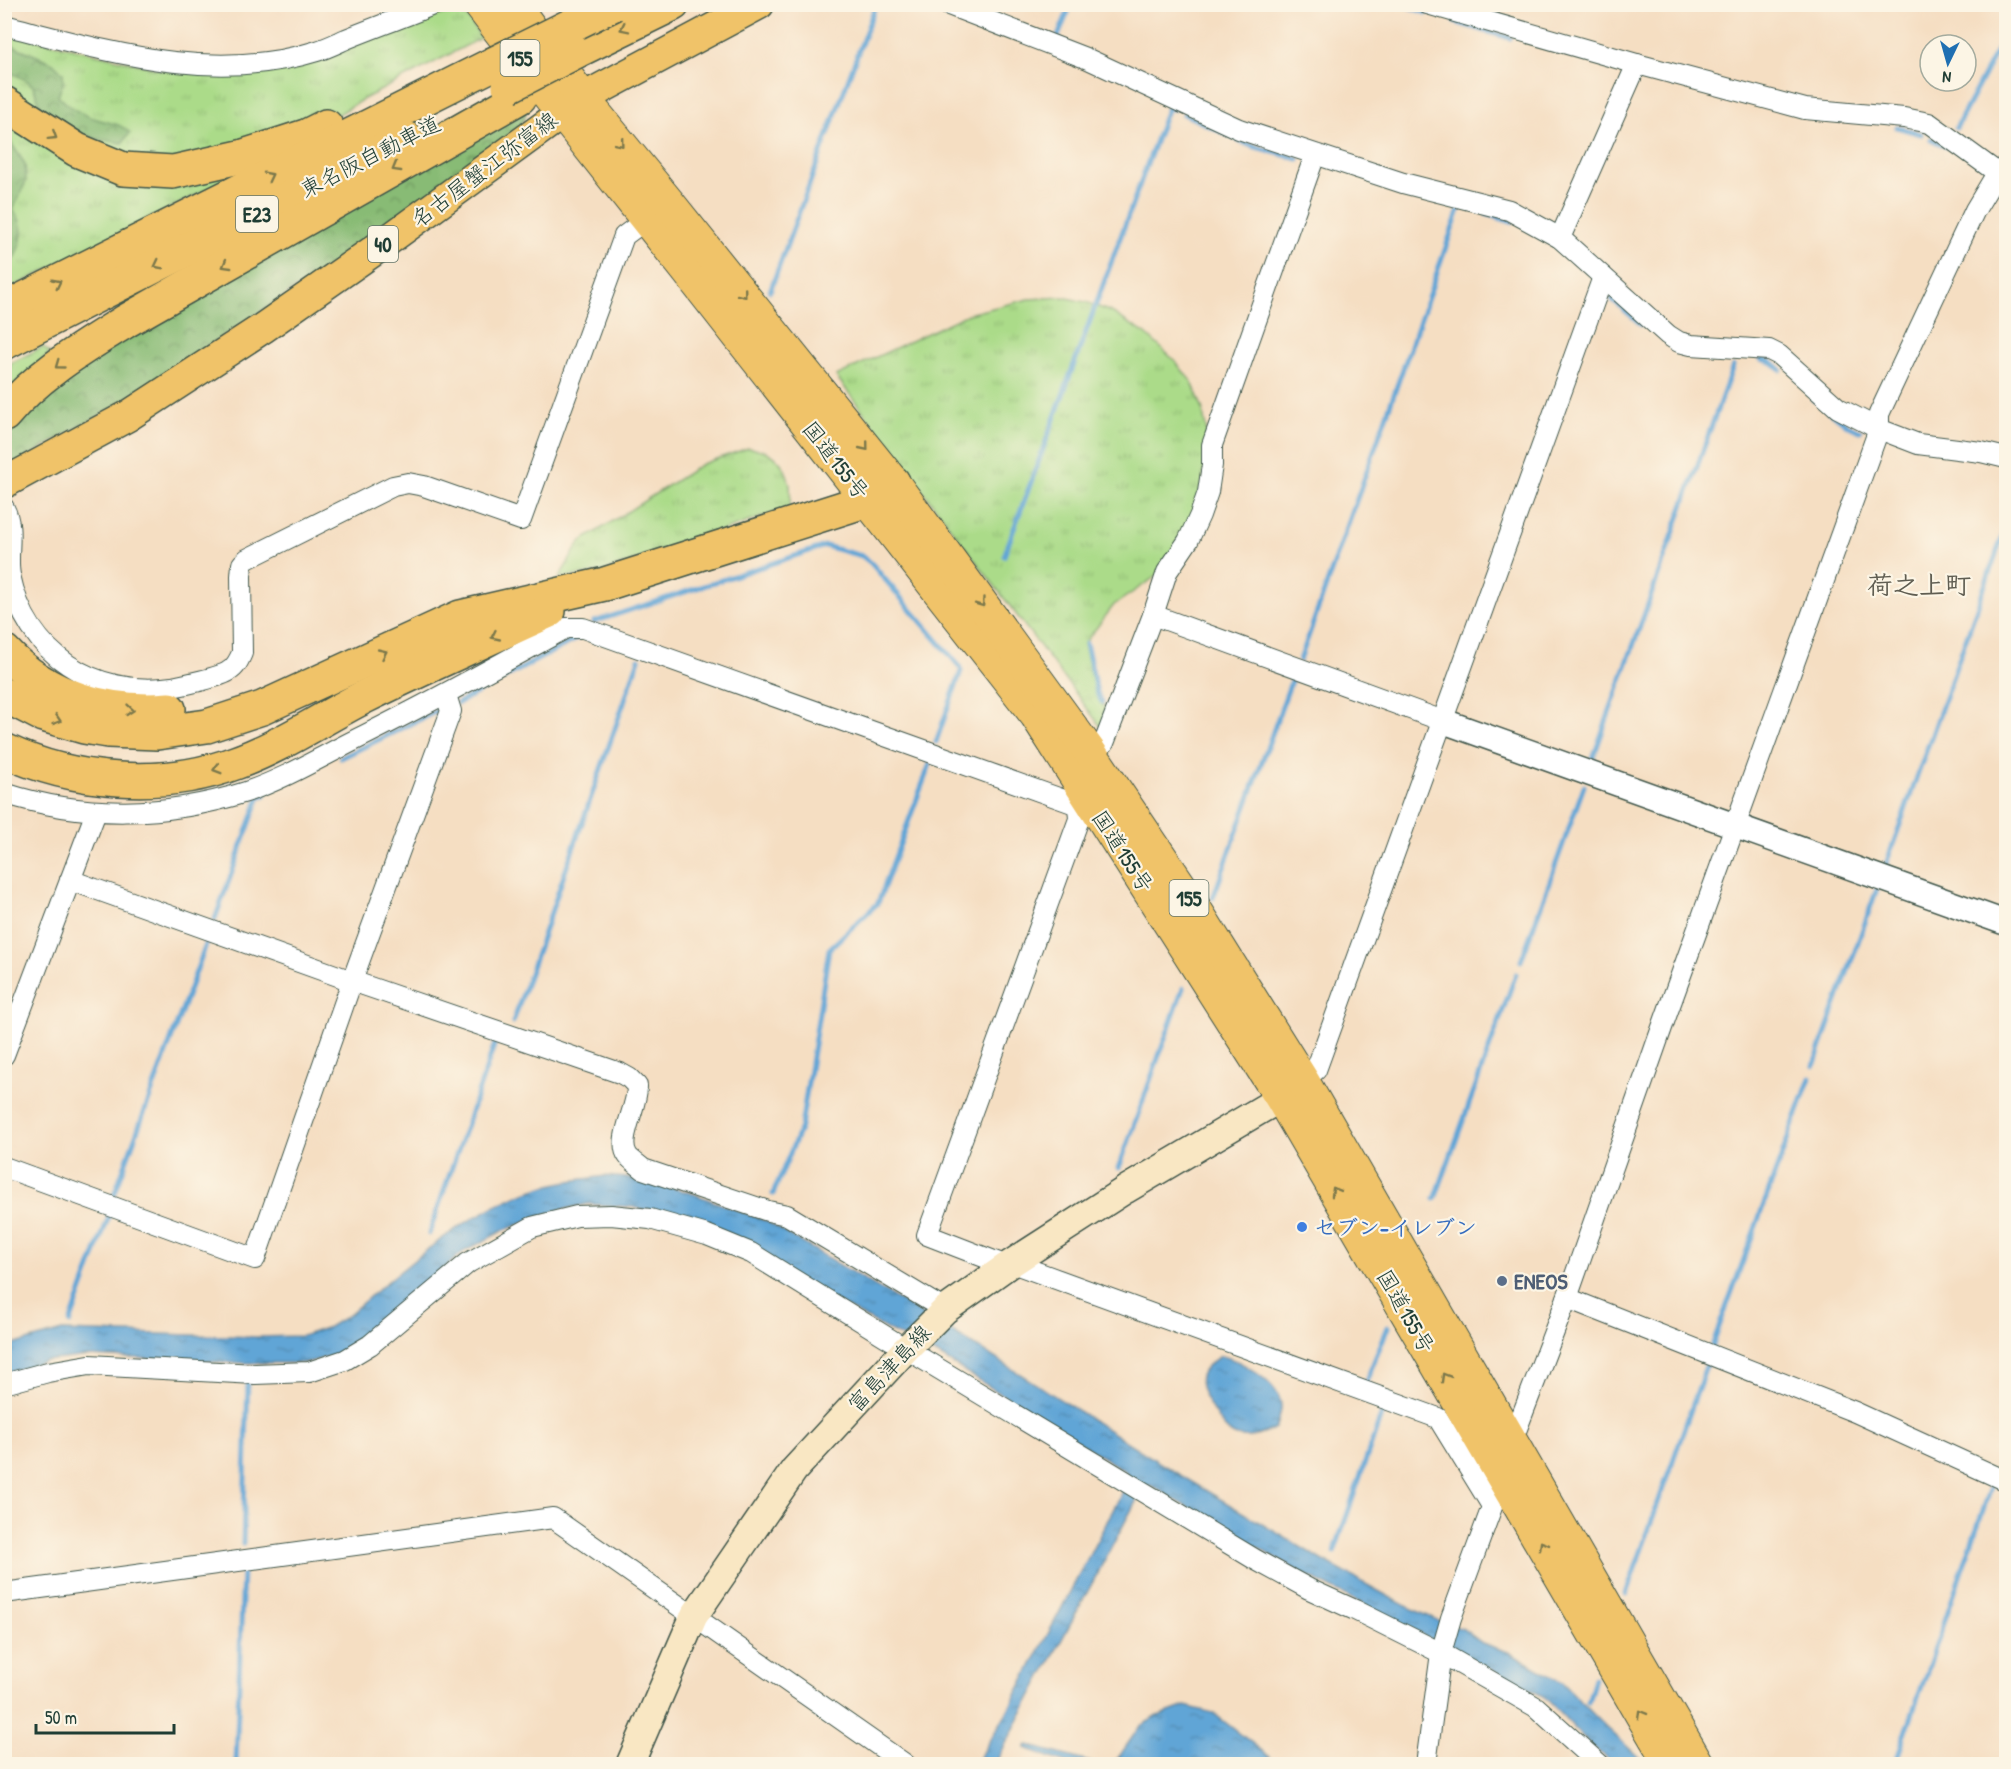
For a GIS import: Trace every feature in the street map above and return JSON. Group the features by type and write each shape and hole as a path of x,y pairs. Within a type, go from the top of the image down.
{"highway":[{"name":"国道155号","path":"479,4 572,105 669,202 880,491 1036,715 1083,802 1292,1090 1511,1444 1698,1764"},
{"name":"国道155号","path":"513,4 572,105 647,219 880,491 1090,752 1186,894 1503,1476 1670,1764"},
{"path":"4,414 27,390 51,370 502,74 577,4"},
{"name":"東名阪自動車道","path":"4,343 502,74 614,4"},
{"name":"東名阪自動車道","path":"4,309 502,74 575,52 673,4"},
{"path":"4,104 77,150 95,158 123,169 173,172 243,156 502,74"},
{"path":"4,695 43,715 84,727 133,733 157,733 207,726 262,708 460,617 605,584 880,491"},
{"path":"4,750 39,764 88,775 138,779 187,775 235,764 364,697 605,584"},
{"path":"4,651 28,673 70,697 93,704 140,711 195,706 248,696 298,685 347,670"},
{"path":"4,720 40,737 95,752 130,755 177,754 206,749 267,731 364,697"}],"main road":[{"name":"名古屋蟹江弥富線","path":"4,483 128,416 253,334 376,249 572,105 759,4"},
{"name":"富島津島線","path":"630,1764 694,1616 794,1470 906,1349 945,1310 1009,1265 1125,1190 1292,1090"}],"street":[{"path":"4,25 107,51 164,62 212,66 255,65 317,51 435,4"},
{"path":"946,4 1088,59 1239,129 1403,183 1509,210 1560,238 1668,335 1679,342 1691,345 1770,350 1779,355 1838,408 1878,429 1918,444 1981,452 2007,458"},
{"path":"1427,4 1805,109 1905,118 1929,123 2004,173 1975,210 1964,231 1879,414 1878,429 1567,1298 1511,1444"},
{"path":"1560,238 1638,64"},
{"path":"1090,752 1104,743 1167,572 1188,541 1200,515 1209,483 1212,445 1315,155"},
{"path":"4,508 8,515 11,548 9,573 18,602 41,640 57,658 89,678 114,685 156,689 228,672 237,664 242,653 241,576 242,564 247,559 393,486 408,483 424,486 521,520 624,236 647,219"},
{"path":"1292,1090 1316,1071 1603,277"},
{"path":"1153,615 2007,923"},
{"path":"4,793 53,806 96,812 152,811 197,806 248,791 289,773 446,694 566,628 583,628 1083,802 1079,819 927,1235 1438,1418 1492,1506"},
{"path":"4,1167 255,1258 352,981 451,711 446,694"},
{"path":"4,1055 96,812"},
{"path":"70,880 629,1078 637,1086 638,1098 623,1145 628,1156 644,1169 768,1211 787,1215 945,1310"},
{"path":"4,1384 48,1372 89,1365 255,1374 289,1374 326,1368 370,1345 468,1263 532,1227 577,1216 611,1215 650,1219 707,1234 751,1253 1256,1560 1309,1590 1441,1653 1536,1707 1599,1764"},
{"path":"1567,1298 1855,1412 2007,1482"},
{"path":"1426,1764 1441,1653 1451,1618 1503,1476"},
{"path":"4,1593 553,1518 905,1764"}],"green space":[{"path":"457,10 469,19 481,38 360,101 258,164 5,291 5,32 162,70 243,74"},
{"path":"4,42 53,63 63,73 63,83 58,96 72,108 82,114 119,126 130,133 122,143 113,142 82,134 54,122 43,112 33,86 5,70"},
{"path":"524,105 526,116 518,128 370,240 121,403 16,463 5,461 4,431 90,357"},
{"path":"5,134 25,164 26,181 13,210 21,226 21,242 5,273 4,242 6,237 4,234"},
{"path":"1063,297 1089,303 1113,313 1146,334 1174,360 1192,382 1202,407 1208,440 1200,500 1161,573 1114,605 1084,644 1096,695 1109,714 1102,728 836,376 968,314 1029,299"},
{"path":"43,347 50,353 5,395 5,366"},
{"path":"748,448 765,451 780,462 785,469 790,484 789,508 601,572 559,578 580,542 702,464"}],"water":[{"path":"604,1176 641,1179 694,1194 766,1221 979,1348 1160,1463 1329,1564 1404,1605 1463,1629 1482,1643 1508,1652 1562,1682 1646,1764 1624,1765 1609,1760 1543,1696 1298,1571 1150,1485 1139,1496 996,1762 994,1764 975,1764 1006,1714 1123,1491 1127,1472 940,1356 685,1219 633,1207 587,1204 556,1211 504,1230 463,1252 390,1316 336,1355 305,1363 245,1363 88,1356 45,1361 5,1374 5,1347 62,1331 256,1337 302,1336 329,1327 347,1316 418,1256 469,1220 496,1205 554,1184"},
{"path":"1221,1356 1248,1367 1274,1389 1279,1397 1281,1408 1275,1428 1250,1437 1239,1437 1221,1423 1209,1405 1200,1382 1205,1369"},
{"path":"1185,1706 1213,1713 1270,1757 1273,1764 1114,1764 1140,1726 1158,1716"},
{"path":"1027,1745 1096,1764 1068,1764 1025,1748"}],"waterway":[{"path":"770,291 876,4"},
{"path":"924,4 944,12"},
{"path":"1057,39 1071,4"},
{"path":"1401,4 1426,13"},
{"path":"1455,22 1510,38"},
{"path":"1956,128 2006,33"},
{"path":"1004,556 1168,107 1173,109"},
{"path":"1184,114 1249,145 1298,159"},
{"path":"1897,127 1921,134"},
{"path":"1931,139 1947,147"},
{"path":"1300,660 1459,210"},
{"path":"1487,214 1512,222"},
{"path":"1612,299 1641,324"},
{"path":"1761,359 1772,362 1781,370"},
{"path":"1592,761 1733,366"},
{"path":"1813,398 1847,425 1860,431"},
{"path":"1885,867 2006,526"},
{"path":"594,622 825,546 862,556 871,563 960,667"},
{"path":"458,703 581,636"},
{"path":"1086,643 1097,693 1102,702"},
{"path":"513,1022 639,659"},
{"path":"936,742 961,671"},
{"path":"1213,898 1293,676"},
{"path":"341,758 437,711"},
{"path":"773,1194 801,1127 829,949 878,903 930,764"},
{"path":"1521,961 1584,786"},
{"path":"215,919 259,798 265,795"},
{"path":"1814,1066 1877,889"},
{"path":"114,1195 208,939"},
{"path":"1435,1199 1516,974"},
{"path":"1119,1168 1183,988"},
{"path":"429,1234 495,1043"},
{"path":"1711,1349 1810,1078"},
{"path":"70,1323 110,1213"},
{"path":"1369,1386 1365,1384 1388,1327"},
{"path":"1626,1594 1708,1361"},
{"path":"243,1544 248,1380"},
{"path":"1334,1553 1385,1404"},
{"path":"2000,1466 2006,1447"},
{"path":"1895,1764 1992,1484"},
{"path":"236,1764 243,1571"},
{"path":"1588,1702 1595,1678"}],"place":[{"name":"セブン-イレブン","path":"1302,1227"},
{"name":"ENEOS","path":"1502,1281"}],"district":[{"name":"荷之上町","path":"1919,584"}]}
